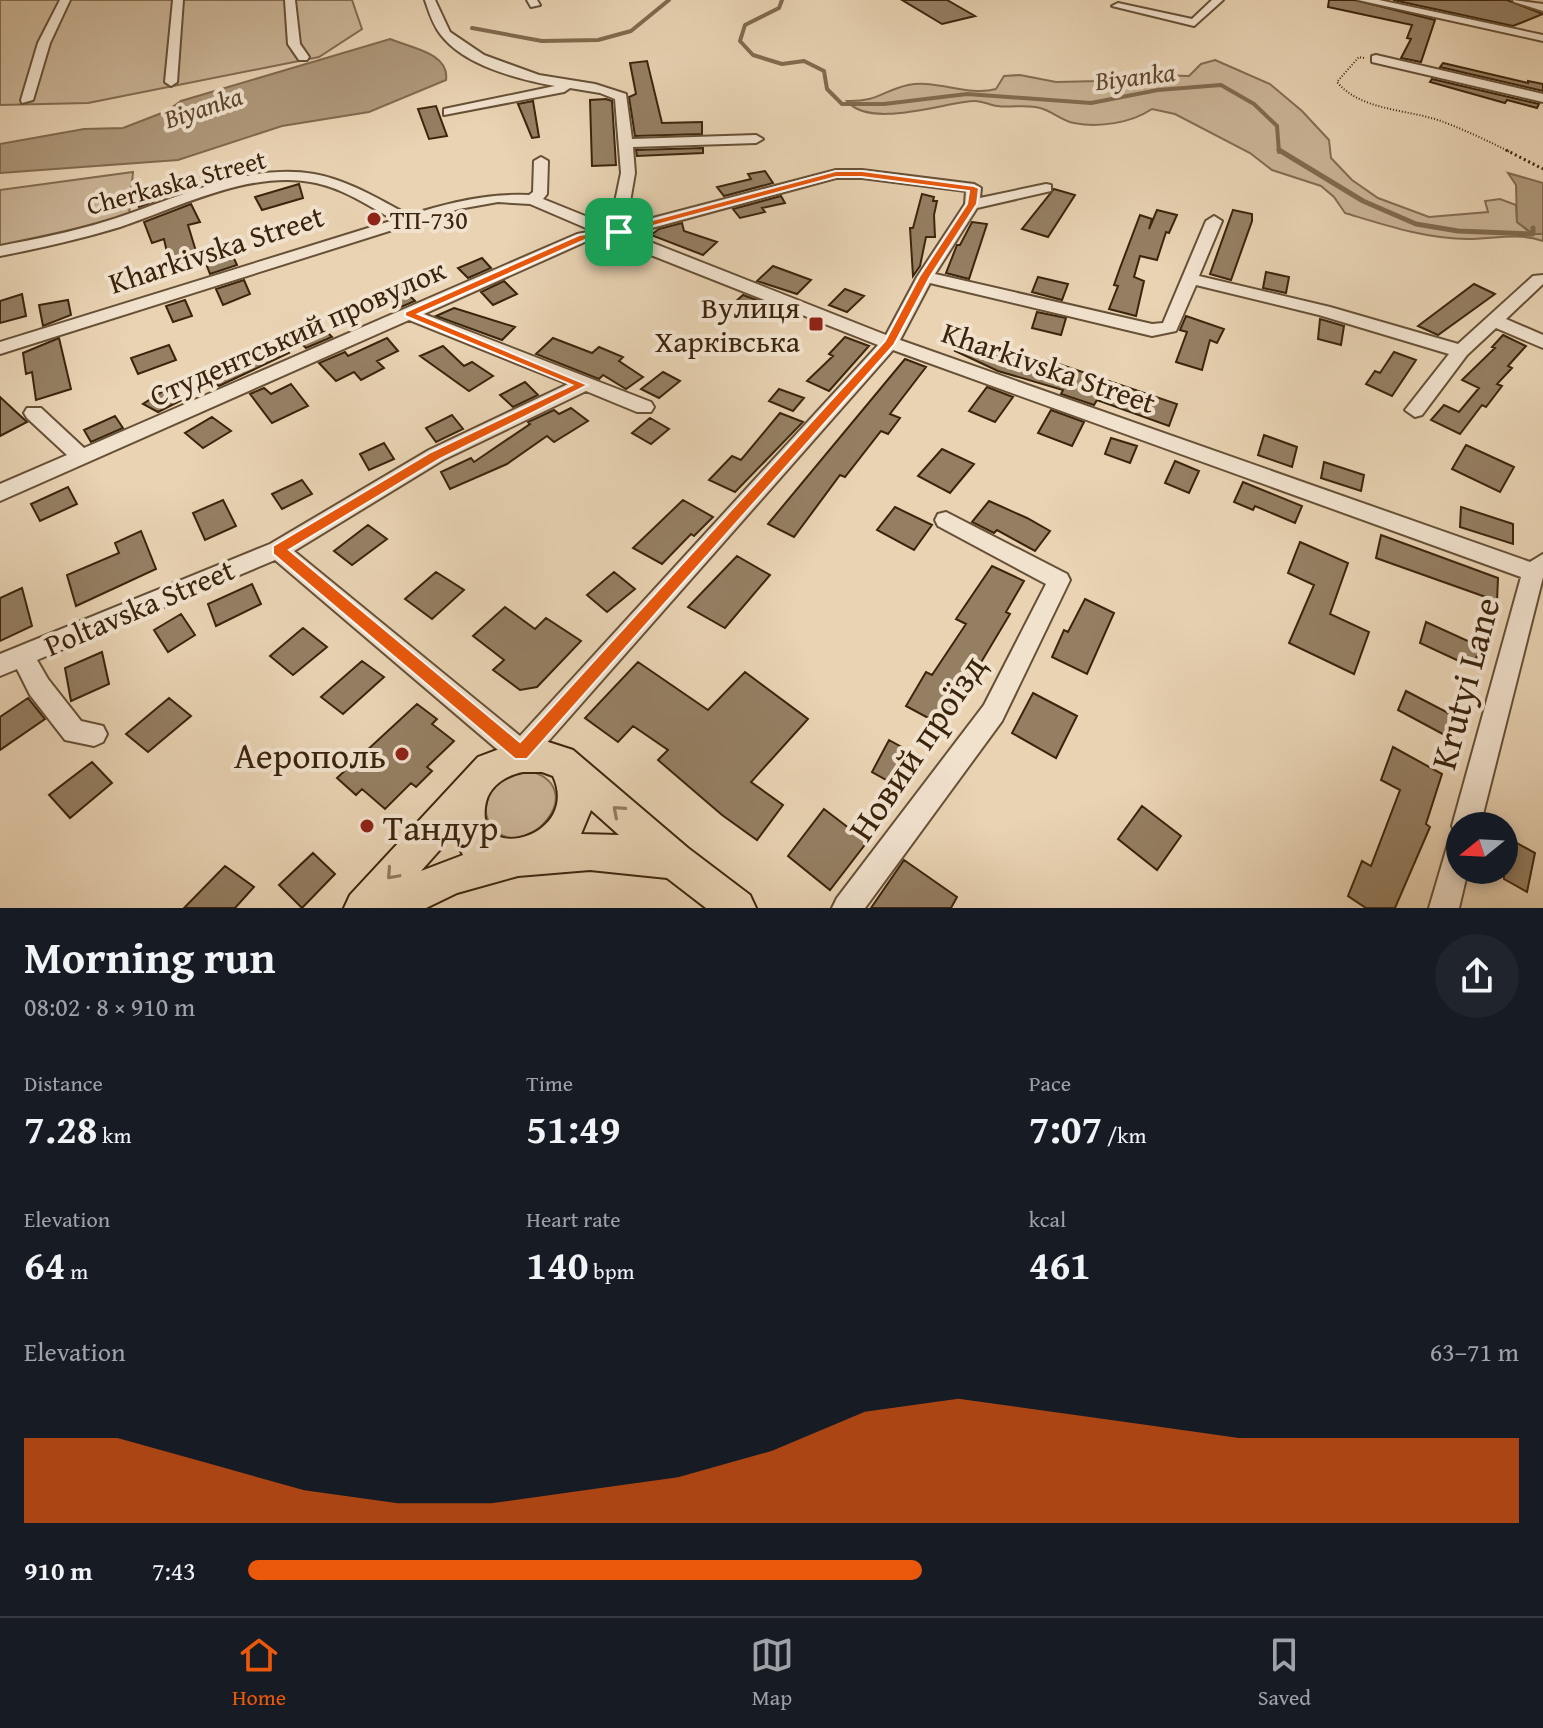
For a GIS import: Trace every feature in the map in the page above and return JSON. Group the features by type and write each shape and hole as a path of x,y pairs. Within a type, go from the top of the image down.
{"main road":[{"path":"363,908 482,775 500,761 521,753 542,753 561,761 675,861 737,908"},
{"path":"390,908 455,875 529,856 553,844 570,823 577,800 574,778 561,761"},
{"path":"482,775 470,795 466,816 471,836 485,851 505,858 622,852 675,861"}],"street":[{"path":"27,100 44,43 65,0"},
{"path":"171,82 178,0"},
{"path":"290,0 294,44 303,57"},
{"path":"430,0 438,22 449,37 499,68 549,82 612,91 621,97 628,173 617,220 619,232"},
{"path":"1118,6 1194,23 1218,0"},
{"path":"1363,0 1543,38"},
{"path":"1518,0 1543,8"},
{"path":"1376,59 1543,98"},
{"path":"449,112 580,85"},
{"path":"627,143 756,139"},
{"path":"532,200 540,194 541,161"},
{"name":"Студентський провулок","path":"0,493 583,237 619,232 836,174 862,174 974,188 972,204"},
{"name":"Cherkaska Street","path":"0,251 89,232 234,186 277,178 307,177 347,190 406,220"},
{"path":"278,550 521,753 890,343 925,277 972,204 1046,188"},
{"name":"Kharkivska Street","path":"0,348 457,205 498,198 532,200 602,229 619,232 629,241 890,343 1538,567"},
{"path":"925,277 1152,330 1170,327 1214,221"},
{"path":"1191,279 1324,311 1461,351"},
{"path":"1415,410 1461,351 1539,279"},
{"path":"409,314 644,407"},
{"path":"1496,321 1543,342"},
{"name":"Poltavska Street","path":"11,660 278,550 436,455 582,385"},
{"path":"34,413 82,458"},
{"name":"Новий проїзд","path":"847,908 993,713 1059,580 946,520"},
{"name":"Krutyi Lane","path":"1470,812 1538,567"},
{"path":"11,660 39,687 74,732 94,734"},
{"path":"1444,908 1450,884"}],"path":[{"path":"1376,59 1359,57 1337,82 1343,92 1365,102 1458,126 1543,169"}],"shaded area":[{"path":"0,0 352,0 362,29 319,57 88,103 0,105"},
{"path":"1215,60 1270,84 1302,111 1329,140 1331,158 1352,180 1378,198 1429,217 1488,212 1485,201 1500,199 1516,205 1517,222 1532,234 1543,234 1543,241 1515,236 1437,237 1345,213 1334,197 1321,186 1272,170 1250,153 1175,114 1152,109 1125,121 1094,125 1070,122 1035,107 997,106 976,101 889,114 858,109 847,101 866,100 899,87 919,84 985,91 996,89 1004,76 1020,75 1056,82 1100,81 1117,74 1146,78 1155,75 1189,76 1201,64"},
{"path":"133,172 129,215 75,232 0,247 0,190"},
{"path":"527,770 546,779 555,791 555,805 537,830 523,837 508,837 495,830 490,823 487,799 502,779 511,773"}],"water":[{"path":"390,39 436,58 446,71 446,80 369,112 282,126 178,160 0,173 0,144 84,129 123,128 167,111 181,101"},
{"path":"1508,173 1543,183 1543,234 1533,234 1517,222 1516,185"}],"building":[{"path":"902,0 947,0 975,16 942,24"},
{"path":"1329,0 1355,0 1435,20 1421,62 1401,58 1411,39 1407,38 1412,25 1328,7"},
{"path":"1393,0 1507,0 1543,14 1513,26"},
{"path":"647,61 662,123 702,122 702,134 635,136 629,97 636,94 630,63"},
{"path":"1443,63 1543,84 1543,91 1440,67"},
{"path":"1432,79 1539,104 1537,108 1507,100 1505,103 1430,82"},
{"path":"590,100 612,101 616,165 592,166"},
{"path":"533,101 539,137 532,138 518,104"},
{"path":"436,106 447,136 429,139 418,109"},
{"path":"703,148 703,153 637,156 636,150"},
{"path":"765,171 773,183 724,196 717,187 751,179 748,174"},
{"path":"182,183 185,190 139,207 135,195"},
{"path":"299,184 303,198 262,210 255,197"},
{"path":"1054,189 1075,195 1048,237 1022,229"},
{"path":"922,194 937,201 935,237 926,237 920,266 913,276 910,228 913,228"},
{"path":"781,196 785,203 762,208 765,212 740,218 733,209"},
{"path":"191,204 200,222 188,225 198,258 170,266 164,239 152,243 144,222"},
{"path":"1157,210 1177,215 1169,233 1166,232 1157,260 1140,256 1134,277 1144,281 1136,316 1109,309 1118,286 1114,285 1140,215 1152,219 1149,229"},
{"path":"1233,210 1252,214 1252,221 1231,280 1210,274"},
{"path":"972,222 987,224 969,279 946,273 957,245 960,245"},
{"path":"682,223 684,231 717,242 703,255 651,235 659,229"},
{"path":"229,248 237,265 210,274 203,256"},
{"path":"482,258 491,268 468,278 458,268"},
{"path":"773,266 811,280 797,294 757,281"},
{"path":"1266,272 1289,277 1286,293 1263,288"},
{"path":"1038,277 1068,284 1062,300 1032,292"},
{"path":"244,280 250,294 223,305 216,289"},
{"path":"504,281 517,294 493,305 481,292"},
{"path":"1474,284 1495,294 1438,335 1418,326"},
{"path":"400,286 415,301 401,307 373,298"},
{"path":"845,289 864,296 847,312 829,305"},
{"path":"22,294 26,316 0,323 0,301"},
{"path":"743,295 767,304 749,321 724,312"},
{"path":"68,300 71,315 43,326 39,305"},
{"path":"185,300 192,316 173,322 166,306"},
{"path":"454,308 515,327 502,340 436,316"},
{"path":"1037,312 1066,318 1061,335 1032,328"},
{"path":"1186,316 1224,329 1217,343 1210,340 1202,370 1176,362 1187,332 1180,330"},
{"path":"1320,319 1344,326 1341,345 1318,339"},
{"path":"323,328 332,337 306,348 297,339"},
{"path":"1503,335 1526,346 1508,366 1512,368 1497,384 1502,386 1486,407 1482,405 1460,434 1431,420 1444,405 1459,412 1479,388 1462,380 1495,348 1492,347"},
{"path":"845,337 869,346 829,391 807,381 833,356 829,354"},
{"path":"968,337 1004,352 1006,349 1050,361 1177,404 1169,426 1097,400 1094,405 1061,394 1063,390 998,371 955,351"},
{"path":"59,338 71,389 36,400 32,372 26,374 23,353"},
{"path":"277,338 289,353 219,386 207,375 249,353 247,350"},
{"path":"387,338 398,351 377,361 384,368 361,380 354,372 336,381 319,363 345,352 348,356"},
{"path":"553,338 592,353 599,347 623,357 619,361 643,377 626,389 603,375 599,379 536,354"},
{"path":"169,345 176,360 138,374 131,358"},
{"path":"443,346 464,366 472,362 493,376 469,391 420,356"},
{"path":"1394,352 1416,360 1392,396 1366,384 1375,371 1380,373"},
{"path":"905,359 926,367 890,414 900,418 888,434 881,431 845,477 840,475 794,537 768,524"},
{"path":"663,372 680,381 659,398 641,389"},
{"path":"525,382 538,395 513,407 500,395"},
{"path":"291,384 308,406 272,423 250,394 264,388 271,394"},
{"path":"987,387 1013,397 995,422 969,411"},
{"path":"168,388 186,398 158,412 143,404"},
{"path":"779,389 804,398 793,411 769,401"},
{"path":"0,397 27,422 0,436"},
{"path":"571,408 588,421 554,442 547,436 507,464 450,489 441,472 471,458 474,462 530,424 528,422 554,410 559,414"},
{"path":"1051,410 1084,422 1072,446 1038,433"},
{"path":"780,413 803,422 735,492 709,480 732,456 741,460"},
{"path":"452,415 463,429 436,442 426,428"},
{"path":"115,416 123,428 91,442 84,430"},
{"path":"212,417 231,431 203,448 185,433"},
{"path":"650,418 669,429 651,444 632,433"},
{"path":"1264,435 1297,447 1292,467 1258,455"},
{"path":"1111,438 1137,446 1130,463 1105,454"},
{"path":"384,443 394,459 369,470 360,454"},
{"path":"1466,445 1514,467 1500,492 1452,469"},
{"path":"942,449 974,464 950,493 918,476"},
{"path":"1175,461 1199,471 1189,493 1165,483"},
{"path":"1324,462 1364,475 1361,491 1321,478"},
{"path":"302,480 312,494 282,509 272,494"},
{"path":"1243,482 1302,506 1295,523 1255,506 1253,510 1234,502"},
{"path":"68,487 77,504 40,521 31,504"},
{"path":"223,500 236,526 205,540 193,513"},
{"path":"683,500 713,517 694,536 691,534 662,564 633,548"},
{"path":"989,501 1050,531 1035,551 997,530 994,533 972,522"},
{"path":"895,507 932,525 914,550 877,530"},
{"path":"1461,507 1513,524 1513,544 1460,527"},
{"path":"368,525 387,539 352,565 334,551"},
{"path":"141,531 156,569 76,606 67,575 119,553 115,543"},
{"path":"1381,535 1498,578 1497,601 1376,558"},
{"path":"1300,542 1348,563 1330,614 1369,632 1354,674 1289,643 1314,585 1288,573"},
{"path":"737,556 770,575 725,628 688,607"},
{"path":"992,566 1024,581 1006,612 1010,614 943,726 906,706 926,672 932,675 966,624 956,619"},
{"path":"436,572 464,590 432,619 405,599"},
{"path":"614,572 635,589 607,612 587,595"},
{"path":"252,584 261,604 216,626 208,604"},
{"path":"22,588 32,626 0,641 0,598"},
{"path":"1085,599 1114,613 1087,674 1052,657 1064,630 1068,632"},
{"path":"505,607 535,629 546,618 581,641 537,687 520,690 493,670 504,660 473,636"},
{"path":"181,614 195,635 168,652 154,630"},
{"path":"1426,622 1479,646 1474,668 1420,643"},
{"path":"303,628 327,647 293,675 270,656"},
{"path":"102,652 109,684 71,701 65,668"},
{"path":"362,661 384,677 343,714 321,697"},
{"path":"638,662 708,710 745,672 808,719 751,782 783,805 757,840 722,815 658,760 668,750 633,726 618,742 585,718"},
{"path":"1406,691 1458,718 1452,739 1398,710"},
{"path":"1033,693 1077,716 1056,758 1012,733"},
{"path":"28,698 45,719 0,750 0,717"},
{"path":"169,698 191,716 148,752 126,734"},
{"name":"Аерополь","path":"417,704 437,719 432,724 454,741 427,767 432,771 416,787 411,783 385,809 362,789 356,795 337,778"},
{"path":"889,740 923,759 906,791 872,772"},
{"path":"1393,747 1442,774 1426,824 1430,827 1395,908 1366,908 1348,896 1362,861 1371,866 1400,790 1381,780"},
{"path":"92,762 112,783 70,818 49,795"},
{"path":"1142,806 1181,836 1157,870 1118,839"},
{"path":"824,809 867,842 830,890 788,856"},
{"path":"1518,844 1535,853 1527,892 1513,884 1518,884"},
{"path":"313,853 335,874 302,908 279,885"},
{"path":"904,860 957,897 951,908 871,908"},
{"path":"225,866 254,887 235,908 184,908"}],"waterway":[{"name":"Biyanka","path":"472,28 542,41 598,40 631,31 669,0"},
{"name":"Biyanka","path":"782,0 779,8 745,25 740,41 753,55 782,64 804,61 824,71 827,89 842,104 884,104 967,94 1091,103 1158,90 1221,85 1254,104 1277,126 1279,152"},
{"name":"Biyanka","path":"1279,150 1363,201 1416,224 1458,231 1533,234 1533,228"}],"place":[{"name":"ТП-730","path":"374,219"},
{"name":"Вулиця Харківська","path":"816,324"},
{"name":"Аерополь","path":"402,754"},
{"name":"Тандур","path":"367,826"}],"route":[{"path":"836,174 862,174 974,188 972,204 925,277 890,343 521,753 278,550 436,455 582,385 409,314 583,237 619,232 836,174"}]}
